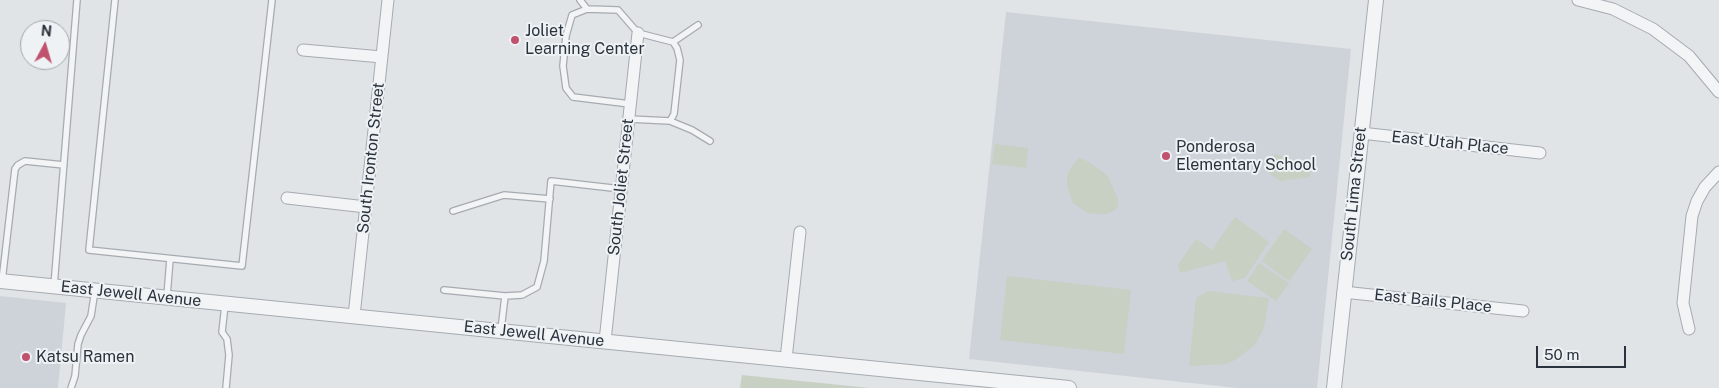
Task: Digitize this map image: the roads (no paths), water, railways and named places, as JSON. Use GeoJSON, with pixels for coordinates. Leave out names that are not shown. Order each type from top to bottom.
{"type":"FeatureCollection","features":[{"type":"Feature","properties":{"kind":"street","name":"South Ironton Street"},"geometry":{"type":"LineString","coordinates":[[354,316],[388,0]]}},
{"type":"Feature","properties":{"kind":"street","name":"South Lima Street"},"geometry":{"type":"LineString","coordinates":[[1334,388],[1376,0]]}},
{"type":"Feature","properties":{"kind":"street"},"geometry":{"type":"LineString","coordinates":[[1578,0],[1613,9],[1653,29],[1689,56],[1719,92]]}},
{"type":"Feature","properties":{"kind":"street","name":"South Joliet Street"},"geometry":{"type":"LineString","coordinates":[[605,341],[638,33]]}},
{"type":"Feature","properties":{"kind":"street"},"geometry":{"type":"LineString","coordinates":[[303,50],[382,57]]}},
{"type":"Feature","properties":{"kind":"street","name":"East Utah Place"},"geometry":{"type":"LineString","coordinates":[[1361,134],[1540,153]]}},
{"type":"Feature","properties":{"kind":"street"},"geometry":{"type":"LineString","coordinates":[[1689,329],[1683,303],[1692,216],[1697,201],[1705,187],[1719,172]]}},
{"type":"Feature","properties":{"kind":"street"},"geometry":{"type":"LineString","coordinates":[[287,198],[366,207]]}},
{"type":"Feature","properties":{"kind":"street"},"geometry":{"type":"LineString","coordinates":[[786,359],[800,232]]}},
{"type":"Feature","properties":{"kind":"street","name":"East Jewell Avenue"},"geometry":{"type":"LineString","coordinates":[[1,281],[501,330],[1060,388]]}},
{"type":"Feature","properties":{"kind":"street","name":"East Bails Place"},"geometry":{"type":"LineString","coordinates":[[1343,292],[1523,311]]}},
{"type":"Feature","properties":{"kind":"lane"},"geometry":{"type":"LineString","coordinates":[[54,286],[77,0]]}},
{"type":"Feature","properties":{"kind":"lane"},"geometry":{"type":"LineString","coordinates":[[115,0],[89,250],[242,266],[272,0]]}},
{"type":"Feature","properties":{"kind":"lane"},"geometry":{"type":"LineString","coordinates":[[580,0],[587,9]]}},
{"type":"Feature","properties":{"kind":"lane"},"geometry":{"type":"LineString","coordinates":[[630,104],[573,97],[566,88],[563,66],[566,36],[572,15],[587,9],[618,10],[638,33],[673,42],[677,48],[680,60],[674,114],[670,121]]}},
{"type":"Feature","properties":{"kind":"lane"},"geometry":{"type":"LineString","coordinates":[[673,42],[698,26]]}},
{"type":"Feature","properties":{"kind":"lane"},"geometry":{"type":"LineString","coordinates":[[629,119],[670,121],[692,130],[710,141]]}},
{"type":"Feature","properties":{"kind":"lane"},"geometry":{"type":"LineString","coordinates":[[1,281],[15,169],[25,161],[64,165]]}},
{"type":"Feature","properties":{"kind":"lane"},"geometry":{"type":"LineString","coordinates":[[444,290],[505,296],[522,295],[537,287],[544,261],[551,181],[621,189]]}},
{"type":"Feature","properties":{"kind":"lane"},"geometry":{"type":"LineString","coordinates":[[453,211],[504,195],[550,199]]}},
{"type":"Feature","properties":{"kind":"lane"},"geometry":{"type":"LineString","coordinates":[[167,297],[170,258]]}},
{"type":"Feature","properties":{"kind":"lane"},"geometry":{"type":"LineString","coordinates":[[71,388],[75,376],[78,344],[91,316],[95,290]]}},
{"type":"Feature","properties":{"kind":"lane"},"geometry":{"type":"LineString","coordinates":[[501,330],[505,296]]}},
{"type":"Feature","properties":{"kind":"lane"},"geometry":{"type":"LineString","coordinates":[[225,303],[222,332],[229,344],[226,388]]}},
{"type":"Feature","properties":{"kind":"place","name":"Joliet Learning Center"},"geometry":{"type":"Point","coordinates":[515,40]}},
{"type":"Feature","properties":{"kind":"place","name":"Ponderosa Elementary School"},"geometry":{"type":"Point","coordinates":[1166,156]}},
{"type":"Feature","properties":{"kind":"place","name":"Katsu Ramen"},"geometry":{"type":"Point","coordinates":[26,357]}}]}
